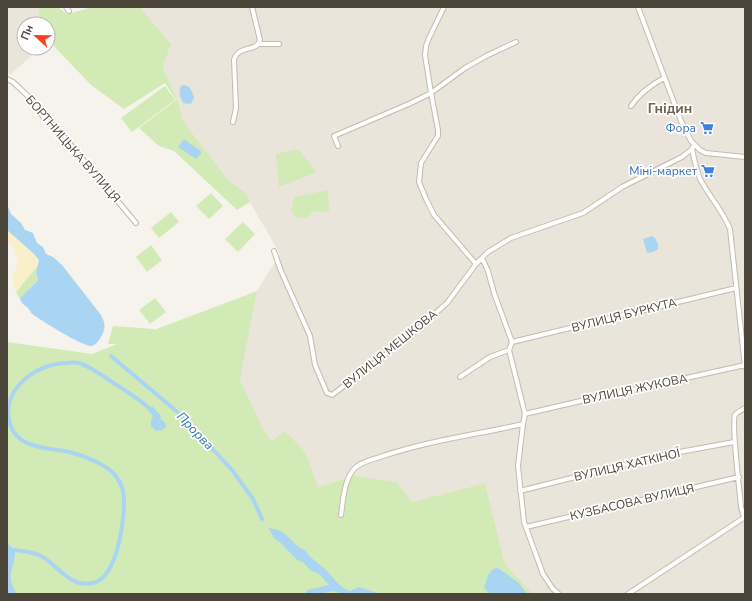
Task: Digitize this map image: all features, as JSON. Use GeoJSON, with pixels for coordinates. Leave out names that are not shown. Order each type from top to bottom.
{"type":"FeatureCollection","features":[{"type":"Feature","properties":{"kind":"street"},"geometry":{"type":"LineString","coordinates":[[252,7],[260,40],[259,44]]}},
{"type":"Feature","properties":{"kind":"street"},"geometry":{"type":"LineString","coordinates":[[444,7],[426,46],[426,65],[438,136],[421,163],[419,182],[434,214],[476,264]]}},
{"type":"Feature","properties":{"kind":"street"},"geometry":{"type":"LineString","coordinates":[[638,7],[664,78],[693,147],[695,163],[700,178],[726,220],[730,230],[745,366]]}},
{"type":"Feature","properties":{"kind":"street"},"geometry":{"type":"LineString","coordinates":[[338,146],[334,136],[431,93],[465,68],[516,42]]}},
{"type":"Feature","properties":{"kind":"street"},"geometry":{"type":"LineString","coordinates":[[233,122],[236,108],[235,56],[238,52],[259,44],[279,44]]}},
{"type":"Feature","properties":{"kind":"street"},"geometry":{"type":"LineString","coordinates":[[631,106],[647,89],[664,78]]}},
{"type":"Feature","properties":{"kind":"street","name":"БОРТНИЦЬКА ВУЛИЦЯ"},"geometry":{"type":"LineString","coordinates":[[7,79],[13,82],[30,98],[44,118],[60,132],[136,222]]}},
{"type":"Feature","properties":{"kind":"street"},"geometry":{"type":"LineString","coordinates":[[693,147],[706,153],[745,157]]}},
{"type":"Feature","properties":{"kind":"street","name":"ВУЛИЦЯ МЕШКОВА"},"geometry":{"type":"LineString","coordinates":[[274,251],[281,272],[310,336],[315,365],[327,393],[332,395],[410,336],[447,303],[476,264],[488,252],[511,238],[582,213],[622,187],[682,156],[693,147]]}},
{"type":"Feature","properties":{"kind":"street"},"geometry":{"type":"LineString","coordinates":[[482,258],[488,271],[494,293],[512,342],[509,350],[525,414],[522,424],[518,466],[524,522],[543,574],[553,589],[559,594]]}},
{"type":"Feature","properties":{"kind":"street","name":"ВУЛИЦЯ БУРКУТА"},"geometry":{"type":"LineString","coordinates":[[512,342],[736,288]]}},
{"type":"Feature","properties":{"kind":"street"},"geometry":{"type":"LineString","coordinates":[[460,377],[490,357],[509,350]]}},
{"type":"Feature","properties":{"kind":"street","name":"ВУЛИЦЯ ЖУКОВА"},"geometry":{"type":"LineString","coordinates":[[525,414],[745,366]]}},
{"type":"Feature","properties":{"kind":"street"},"geometry":{"type":"LineString","coordinates":[[628,594],[745,517],[741,507],[734,442],[735,416],[745,408]]}},
{"type":"Feature","properties":{"kind":"street"},"geometry":{"type":"LineString","coordinates":[[341,514],[347,483],[351,473],[360,464],[392,453],[436,442],[483,434],[522,424]]}},
{"type":"Feature","properties":{"kind":"street","name":"ВУЛИЦЯ ХАТКІНОЇ"},"geometry":{"type":"LineString","coordinates":[[520,491],[658,456],[734,442]]}},
{"type":"Feature","properties":{"kind":"street","name":"КУЗБАСОВА ВУЛИЦЯ"},"geometry":{"type":"LineString","coordinates":[[526,527],[739,478]]}},
{"type":"Feature","properties":{"kind":"shaded area"},"geometry":{"type":"Polygon","coordinates":[[[7,7],[38,7],[40,16],[16,16],[16,56],[31,56],[10,75],[7,70],[7,7]]]}},
{"type":"Feature","properties":{"kind":"shaded area"},"geometry":{"type":"Polygon","coordinates":[[[140,7],[745,7],[745,594],[533,594],[505,564],[485,483],[412,502],[354,476],[318,487],[306,453],[272,441],[264,430],[240,380],[257,291],[280,254],[246,193],[228,180],[183,121],[179,104],[163,67],[171,44],[140,7]]]}},
{"type":"Feature","properties":{"kind":"green space"},"geometry":{"type":"Polygon","coordinates":[[[38,7],[58,7],[67,14],[86,9],[88,7],[140,7],[171,44],[163,67],[179,104],[183,121],[228,180],[246,193],[250,202],[237,210],[174,151],[159,146],[139,128],[176,100],[165,83],[124,109],[91,85],[56,48],[56,16],[40,16],[38,7]]]}},
{"type":"Feature","properties":{"kind":"green space"},"geometry":{"type":"Polygon","coordinates":[[[165,86],[175,100],[132,132],[121,118],[165,86]]]}},
{"type":"Feature","properties":{"kind":"green space"},"geometry":{"type":"Polygon","coordinates":[[[298,149],[317,172],[279,187],[276,154],[298,149]]]}},
{"type":"Feature","properties":{"kind":"green space"},"geometry":{"type":"Polygon","coordinates":[[[328,190],[329,212],[314,211],[307,218],[295,217],[291,211],[294,197],[328,190]]]}},
{"type":"Feature","properties":{"kind":"green space"},"geometry":{"type":"Polygon","coordinates":[[[211,193],[223,206],[209,219],[196,206],[211,193]]]}},
{"type":"Feature","properties":{"kind":"green space"},"geometry":{"type":"Polygon","coordinates":[[[171,212],[179,222],[159,238],[151,228],[171,212]]]}},
{"type":"Feature","properties":{"kind":"green space"},"geometry":{"type":"Polygon","coordinates":[[[243,222],[255,234],[238,252],[225,239],[243,222]]]}},
{"type":"Feature","properties":{"kind":"green space"},"geometry":{"type":"Polygon","coordinates":[[[151,245],[162,260],[147,272],[136,257],[151,245]]]}},
{"type":"Feature","properties":{"kind":"green space"},"geometry":{"type":"Polygon","coordinates":[[[39,264],[36,276],[38,280],[20,299],[16,292],[39,264]]]}},
{"type":"Feature","properties":{"kind":"green space"},"geometry":{"type":"Polygon","coordinates":[[[257,291],[240,380],[264,430],[272,441],[285,431],[306,453],[318,487],[354,476],[397,482],[412,502],[485,483],[505,564],[533,594],[7,594],[7,342],[92,354],[117,344],[108,344],[113,326],[154,330],[257,291]]]}},
{"type":"Feature","properties":{"kind":"green space"},"geometry":{"type":"Polygon","coordinates":[[[155,298],[166,312],[150,324],[139,310],[155,298]]]}},
{"type":"Feature","properties":{"kind":"sand"},"geometry":{"type":"Polygon","coordinates":[[[7,230],[39,260],[39,264],[16,292],[12,279],[18,262],[13,246],[7,240],[7,230]]]}},
{"type":"Feature","properties":{"kind":"water"},"geometry":{"type":"Polygon","coordinates":[[[181,86],[188,86],[192,91],[194,98],[191,104],[183,103],[181,99],[180,91],[181,86]]]}},
{"type":"Feature","properties":{"kind":"water"},"geometry":{"type":"Polygon","coordinates":[[[184,139],[202,152],[196,159],[178,147],[184,139]]]}},
{"type":"Feature","properties":{"kind":"water"},"geometry":{"type":"Polygon","coordinates":[[[7,204],[11,214],[21,223],[25,230],[33,233],[37,243],[43,247],[46,254],[53,257],[62,265],[101,315],[104,323],[104,330],[95,345],[86,345],[61,332],[31,313],[22,303],[20,299],[22,296],[38,280],[36,274],[39,260],[7,230],[7,204]]]}},
{"type":"Feature","properties":{"kind":"water"},"geometry":{"type":"Polygon","coordinates":[[[652,236],[658,244],[658,249],[647,253],[643,239],[652,236]]]}},
{"type":"Feature","properties":{"kind":"water"},"geometry":{"type":"Polygon","coordinates":[[[152,406],[166,424],[166,427],[162,430],[156,431],[151,426],[153,416],[150,412],[152,406]]]}},
{"type":"Feature","properties":{"kind":"water"},"geometry":{"type":"Polygon","coordinates":[[[268,527],[283,533],[305,550],[340,585],[346,589],[350,591],[359,587],[381,594],[343,594],[333,591],[320,594],[304,594],[309,589],[329,585],[319,574],[310,570],[304,563],[296,559],[281,543],[274,538],[268,527]]]}},
{"type":"Feature","properties":{"kind":"water"},"geometry":{"type":"Polygon","coordinates":[[[7,543],[15,550],[11,581],[17,594],[7,594],[7,543]]]}},
{"type":"Feature","properties":{"kind":"water"},"geometry":{"type":"Polygon","coordinates":[[[498,568],[519,583],[527,594],[490,594],[484,588],[488,575],[493,569],[498,568]]]}},
{"type":"Feature","properties":{"kind":"waterway","name":"Прорва"},"geometry":{"type":"LineString","coordinates":[[111,356],[181,415],[232,470],[253,499],[262,519]]}},
{"type":"Feature","properties":{"kind":"waterway"},"geometry":{"type":"LineString","coordinates":[[15,550],[41,556],[65,575],[77,582],[85,584],[93,583],[102,578],[109,569],[115,557],[124,514],[124,501],[121,484],[115,475],[106,467],[94,460],[80,455],[26,443],[14,432],[10,424],[8,411],[10,400],[16,389],[24,380],[33,373],[56,364],[79,363],[131,394],[154,413]]}},
{"type":"Feature","properties":{"kind":"place","name":"Фора"},"geometry":{"type":"Point","coordinates":[707,128]}},
{"type":"Feature","properties":{"kind":"place","name":"Міні-маркет"},"geometry":{"type":"Point","coordinates":[708,171]}},
{"type":"Feature","properties":{"kind":"district","name":"Гнідин"},"geometry":{"type":"Point","coordinates":[670,108]}}]}
